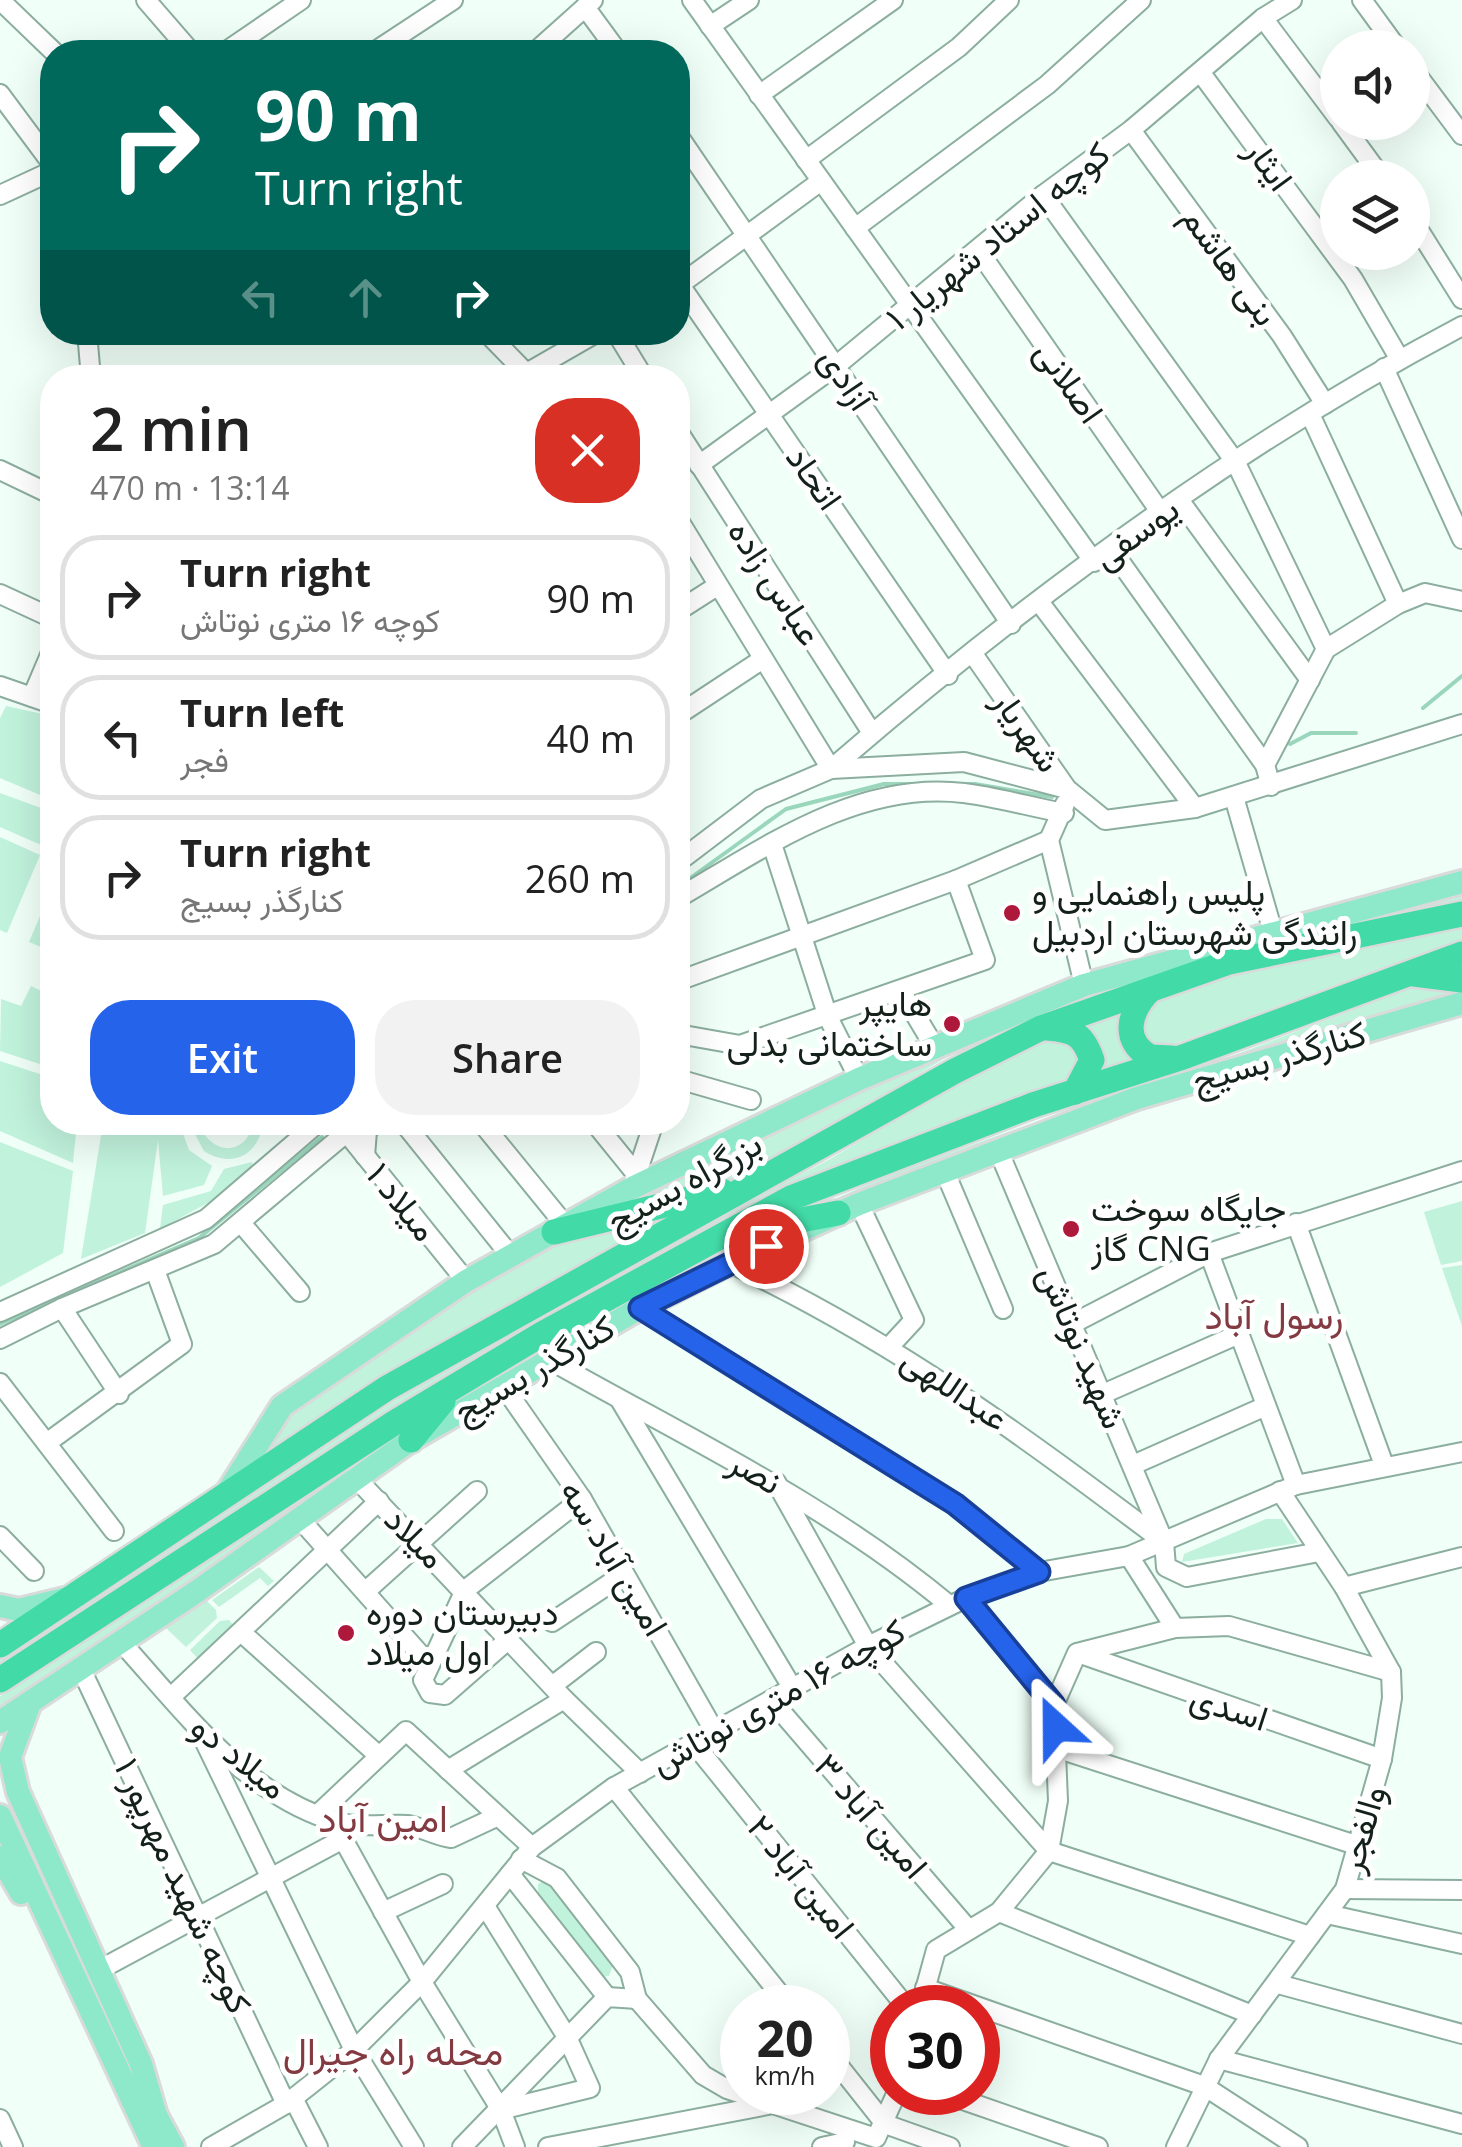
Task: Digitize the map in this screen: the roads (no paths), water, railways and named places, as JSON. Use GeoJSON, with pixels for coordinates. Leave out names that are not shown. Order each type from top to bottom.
{"type":"FeatureCollection","features":[{"type":"Feature","properties":{"kind":"highway","name":"بزرگراه بسیج"},"geometry":{"type":"LineString","coordinates":[[0,1645],[387,1388],[1041,1028],[1229,962],[1462,914]]}},
{"type":"Feature","properties":{"kind":"highway","name":"بزرگراه بسیج"},"geometry":{"type":"LineString","coordinates":[[0,1680],[542,1334],[791,1198],[1462,954]]}},
{"type":"Feature","properties":{"kind":"highway"},"geometry":{"type":"LineString","coordinates":[[1409,974],[1462,980]]}},
{"type":"Feature","properties":{"kind":"highway"},"geometry":{"type":"LineString","coordinates":[[1150,990],[1136,1003],[1130,1020],[1134,1041],[1150,1057],[1183,1057]]}},
{"type":"Feature","properties":{"kind":"highway"},"geometry":{"type":"LineString","coordinates":[[1041,1028],[1070,1029],[1085,1039],[1092,1060],[1075,1092]]}},
{"type":"Feature","properties":{"kind":"highway"},"geometry":{"type":"LineString","coordinates":[[559,1229],[756,1182]]}},
{"type":"Feature","properties":{"kind":"highway"},"geometry":{"type":"LineString","coordinates":[[728,1233],[848,1209]]}},
{"type":"Feature","properties":{"kind":"highway"},"geometry":{"type":"LineString","coordinates":[[412,1440],[451,1390]]}},
{"type":"Feature","properties":{"kind":"main road"},"geometry":{"type":"LineString","coordinates":[[224,1497],[282,1406],[466,1281],[635,1182],[934,1046],[1084,986],[1462,882]]}},
{"type":"Feature","properties":{"kind":"main road","name":"کنارگذر بسیج"},"geometry":{"type":"LineString","coordinates":[[0,1722],[412,1440],[548,1359],[730,1263],[848,1209],[1137,1098],[1462,1003]]}},
{"type":"Feature","properties":{"kind":"main road"},"geometry":{"type":"LineString","coordinates":[[0,1606],[19,1610],[72,1596]]}},
{"type":"Feature","properties":{"kind":"main road"},"geometry":{"type":"LineString","coordinates":[[30,1703],[10,1757],[6,1788],[8,1823],[152,2131]]}},
{"type":"Feature","properties":{"kind":"main road"},"geometry":{"type":"LineString","coordinates":[[6,1788],[99,1970],[141,2064],[152,2131]]}},
{"type":"Feature","properties":{"kind":"main road"},"geometry":{"type":"LineString","coordinates":[[0,1857],[107,2076],[152,2131],[174,2147]]}},
{"type":"Feature","properties":{"kind":"street"},"geometry":{"type":"LineString","coordinates":[[0,0],[42,40]]}},
{"type":"Feature","properties":{"kind":"street"},"geometry":{"type":"LineString","coordinates":[[146,0],[181,40]]}},
{"type":"Feature","properties":{"kind":"street"},"geometry":{"type":"LineString","coordinates":[[239,40],[281,5],[300,0]]}},
{"type":"Feature","properties":{"kind":"street"},"geometry":{"type":"LineString","coordinates":[[392,40],[453,0]]}},
{"type":"Feature","properties":{"kind":"street"},"geometry":{"type":"LineString","coordinates":[[692,0],[1094,562]]}},
{"type":"Feature","properties":{"kind":"street"},"geometry":{"type":"LineString","coordinates":[[710,26],[749,0]]}},
{"type":"Feature","properties":{"kind":"street"},"geometry":{"type":"LineString","coordinates":[[760,94],[893,0]]}},
{"type":"Feature","properties":{"kind":"street"},"geometry":{"type":"LineString","coordinates":[[806,160],[960,48],[1009,0]]}},
{"type":"Feature","properties":{"kind":"street"},"geometry":{"type":"LineString","coordinates":[[855,228],[1047,85],[1141,0]]}},
{"type":"Feature","properties":{"kind":"street","name":"کوچه استاد شهریار ۱"},"geometry":{"type":"LineString","coordinates":[[698,465],[836,366],[1201,73],[1263,18],[1292,0]]}},
{"type":"Feature","properties":{"kind":"street"},"geometry":{"type":"LineString","coordinates":[[1362,0],[1384,30]]}},
{"type":"Feature","properties":{"kind":"street"},"geometry":{"type":"LineString","coordinates":[[548,40],[589,4],[611,40]]}},
{"type":"Feature","properties":{"kind":"street"},"geometry":{"type":"LineString","coordinates":[[1263,18],[1320,94]]}},
{"type":"Feature","properties":{"kind":"street","name":"ایثار"},"geometry":{"type":"LineString","coordinates":[[1201,73],[1353,279],[1392,363],[1462,539]]}},
{"type":"Feature","properties":{"kind":"street"},"geometry":{"type":"LineString","coordinates":[[1430,92],[1462,134]]}},
{"type":"Feature","properties":{"kind":"street"},"geometry":{"type":"LineString","coordinates":[[0,94],[40,151]]}},
{"type":"Feature","properties":{"kind":"street","name":"بنی هاشم"},"geometry":{"type":"LineString","coordinates":[[1131,130],[1282,336],[1318,409],[1398,604]]}},
{"type":"Feature","properties":{"kind":"street","name":"آزادی"},"geometry":{"type":"LineString","coordinates":[[690,152],[1011,624]]}},
{"type":"Feature","properties":{"kind":"street"},"geometry":{"type":"LineString","coordinates":[[0,195],[40,174]]}},
{"type":"Feature","properties":{"kind":"street"},"geometry":{"type":"LineString","coordinates":[[690,276],[821,181]]}},
{"type":"Feature","properties":{"kind":"street"},"geometry":{"type":"LineString","coordinates":[[1043,196],[1236,462],[1326,649]]}},
{"type":"Feature","properties":{"kind":"street"},"geometry":{"type":"LineString","coordinates":[[1430,247],[1462,299]]}},
{"type":"Feature","properties":{"kind":"street","name":"اصلانی"},"geometry":{"type":"LineString","coordinates":[[978,250],[1162,513]]}},
{"type":"Feature","properties":{"kind":"street","name":"اتحاد"},"geometry":{"type":"LineString","coordinates":[[690,301],[948,676]]}},
{"type":"Feature","properties":{"kind":"street","name":"یوسفی"},"geometry":{"type":"LineString","coordinates":[[831,769],[1011,624],[1162,513],[1392,363],[1460,331]]}},
{"type":"Feature","properties":{"kind":"street"},"geometry":{"type":"LineString","coordinates":[[498,345],[515,365]]}},
{"type":"Feature","properties":{"kind":"street"},"geometry":{"type":"LineString","coordinates":[[543,365],[576,345]]}},
{"type":"Feature","properties":{"kind":"street","name":"عباس زاده"},"geometry":{"type":"LineString","coordinates":[[690,451],[872,733]]}},
{"type":"Feature","properties":{"kind":"street"},"geometry":{"type":"LineString","coordinates":[[0,470],[40,489]]}},
{"type":"Feature","properties":{"kind":"street"},"geometry":{"type":"LineString","coordinates":[[1180,501],[1310,680]]}},
{"type":"Feature","properties":{"kind":"street"},"geometry":{"type":"LineString","coordinates":[[690,540],[831,769]]}},
{"type":"Feature","properties":{"kind":"street"},"geometry":{"type":"LineString","coordinates":[[1111,549],[1265,765],[1271,786]]}},
{"type":"Feature","properties":{"kind":"street"},"geometry":{"type":"LineString","coordinates":[[690,604],[717,586]]}},
{"type":"Feature","properties":{"kind":"street"},"geometry":{"type":"LineString","coordinates":[[0,594],[40,612]]}},
{"type":"Feature","properties":{"kind":"street"},"geometry":{"type":"LineString","coordinates":[[1265,765],[1326,649],[1398,604],[1425,594],[1462,602]]}},
{"type":"Feature","properties":{"kind":"street"},"geometry":{"type":"LineString","coordinates":[[1040,603],[1195,808]]}},
{"type":"Feature","properties":{"kind":"street","name":"شهریار"},"geometry":{"type":"LineString","coordinates":[[973,654],[1067,789],[1064,814],[1049,840]]}},
{"type":"Feature","properties":{"kind":"street"},"geometry":{"type":"LineString","coordinates":[[690,707],[763,659]]}},
{"type":"Feature","properties":{"kind":"street"},"geometry":{"type":"LineString","coordinates":[[32,697],[40,678]]}},
{"type":"Feature","properties":{"kind":"street"},"geometry":{"type":"LineString","coordinates":[[0,686],[40,700]]}},
{"type":"Feature","properties":{"kind":"street"},"geometry":{"type":"LineString","coordinates":[[690,853],[762,799],[831,769],[964,762],[1067,789],[1105,820],[1195,808],[1462,724]]}},
{"type":"Feature","properties":{"kind":"street"},"geometry":{"type":"LineString","coordinates":[[690,891],[824,816],[921,794],[962,793],[1064,814]]}},
{"type":"Feature","properties":{"kind":"street"},"geometry":{"type":"LineString","coordinates":[[1234,796],[1273,932]]}},
{"type":"Feature","properties":{"kind":"street"},"geometry":{"type":"LineString","coordinates":[[690,977],[956,880],[1049,840],[1084,986]]}},
{"type":"Feature","properties":{"kind":"street"},"geometry":{"type":"LineString","coordinates":[[772,844],[828,1018],[859,1079]]}},
{"type":"Feature","properties":{"kind":"street"},"geometry":{"type":"LineString","coordinates":[[690,1036],[740,1045],[828,1018],[985,960],[956,880]]}},
{"type":"Feature","properties":{"kind":"street"},"geometry":{"type":"LineString","coordinates":[[900,991],[934,1046]]}},
{"type":"Feature","properties":{"kind":"street"},"geometry":{"type":"LineString","coordinates":[[690,1082],[752,1100]]}},
{"type":"Feature","properties":{"kind":"street"},"geometry":{"type":"LineString","coordinates":[[0,1312],[206,1219],[304,1135]]}},
{"type":"Feature","properties":{"kind":"street"},"geometry":{"type":"LineString","coordinates":[[0,1340],[62,1308],[214,1244],[338,1135]]}},
{"type":"Feature","properties":{"kind":"street","name":"میلاد ۱"},"geometry":{"type":"LineString","coordinates":[[353,1135],[364,1156],[466,1281]]}},
{"type":"Feature","properties":{"kind":"street"},"geometry":{"type":"LineString","coordinates":[[364,1156],[367,1135]]}},
{"type":"Feature","properties":{"kind":"street","name":"میلاد ۱"},"geometry":{"type":"LineString","coordinates":[[414,1135],[510,1254]]}},
{"type":"Feature","properties":{"kind":"street"},"geometry":{"type":"LineString","coordinates":[[491,1135],[559,1229]]}},
{"type":"Feature","properties":{"kind":"street"},"geometry":{"type":"LineString","coordinates":[[603,1135],[635,1182]]}},
{"type":"Feature","properties":{"kind":"street"},"geometry":{"type":"LineString","coordinates":[[635,1182],[650,1135]]}},
{"type":"Feature","properties":{"kind":"street","name":"شهید نوتاش"},"geometry":{"type":"LineString","coordinates":[[998,1152],[1164,1542]]}},
{"type":"Feature","properties":{"kind":"street"},"geometry":{"type":"LineString","coordinates":[[944,1172],[1004,1308]]}},
{"type":"Feature","properties":{"kind":"street"},"geometry":{"type":"LineString","coordinates":[[1072,1324],[1208,1253],[1462,1172]]}},
{"type":"Feature","properties":{"kind":"street"},"geometry":{"type":"LineString","coordinates":[[848,1209],[914,1320],[890,1346]]}},
{"type":"Feature","properties":{"kind":"street"},"geometry":{"type":"LineString","coordinates":[[241,1222],[300,1292]]}},
{"type":"Feature","properties":{"kind":"street"},"geometry":{"type":"LineString","coordinates":[[1296,1223],[1384,1465]]}},
{"type":"Feature","properties":{"kind":"street"},"geometry":{"type":"LineString","coordinates":[[1208,1253],[1266,1406],[1288,1488],[1319,1552],[1344,1587],[1391,1672]]}},
{"type":"Feature","properties":{"kind":"street","name":"عبداللهی"},"geometry":{"type":"LineString","coordinates":[[730,1263],[890,1346],[1006,1422],[1164,1542]]}},
{"type":"Feature","properties":{"kind":"street"},"geometry":{"type":"LineString","coordinates":[[48,1442],[119,1394],[182,1344],[155,1270]]}},
{"type":"Feature","properties":{"kind":"street"},"geometry":{"type":"LineString","coordinates":[[62,1308],[119,1394]]}},
{"type":"Feature","properties":{"kind":"street"},"geometry":{"type":"LineString","coordinates":[[640,1308],[955,1504],[1039,1572]]}},
{"type":"Feature","properties":{"kind":"street"},"geometry":{"type":"LineString","coordinates":[[1103,1394],[1240,1334]]}},
{"type":"Feature","properties":{"kind":"street","name":"نصر"},"geometry":{"type":"LineString","coordinates":[[548,1359],[776,1482],[957,1601],[1054,1705]]}},
{"type":"Feature","properties":{"kind":"street"},"geometry":{"type":"LineString","coordinates":[[0,1383],[114,1531]]}},
{"type":"Feature","properties":{"kind":"street","name":"امین آباد سه"},"geometry":{"type":"LineString","coordinates":[[504,1387],[582,1499],[716,1734]]}},
{"type":"Feature","properties":{"kind":"street"},"geometry":{"type":"LineString","coordinates":[[620,1400],[793,1689]]}},
{"type":"Feature","properties":{"kind":"street"},"geometry":{"type":"LineString","coordinates":[[1132,1465],[1266,1406]]}},
{"type":"Feature","properties":{"kind":"street","name":"کوچه ۱۶ متری نوتاش"},"geometry":{"type":"LineString","coordinates":[[211,2147],[289,2101],[354,2050],[422,1982],[521,1860],[614,1787],[696,1746],[868,1646],[957,1601],[1039,1572],[1129,1556],[1288,1488],[1384,1465],[1462,1452]]}},
{"type":"Feature","properties":{"kind":"street","name":"میلاد"},"geometry":{"type":"LineString","coordinates":[[355,1477],[466,1590],[558,1693],[640,1773]]}},
{"type":"Feature","properties":{"kind":"street"},"geometry":{"type":"LineString","coordinates":[[776,1482],[868,1646],[1050,1850],[1310,1936]]}},
{"type":"Feature","properties":{"kind":"street"},"geometry":{"type":"LineString","coordinates":[[366,1591],[477,1491]]}},
{"type":"Feature","properties":{"kind":"street"},"geometry":{"type":"LineString","coordinates":[[509,1639],[446,1696],[430,1692],[424,1680],[428,1663],[466,1590],[582,1499]]}},
{"type":"Feature","properties":{"kind":"street"},"geometry":{"type":"LineString","coordinates":[[172,1697],[379,1501]]}},
{"type":"Feature","properties":{"kind":"street"},"geometry":{"type":"LineString","coordinates":[[298,1518],[428,1663]]}},
{"type":"Feature","properties":{"kind":"street"},"geometry":{"type":"LineString","coordinates":[[0,1536],[34,1571]]}},
{"type":"Feature","properties":{"kind":"street"},"geometry":{"type":"LineString","coordinates":[[1164,1542],[1166,1567],[1187,1576],[1319,1552]]}},
{"type":"Feature","properties":{"kind":"street"},"geometry":{"type":"LineString","coordinates":[[1129,1556],[1175,1628]]}},
{"type":"Feature","properties":{"kind":"street"},"geometry":{"type":"LineString","coordinates":[[1344,1587],[1462,1557]]}},
{"type":"Feature","properties":{"kind":"street"},"geometry":{"type":"LineString","coordinates":[[552,1622],[624,1574]]}},
{"type":"Feature","properties":{"kind":"street"},"geometry":{"type":"LineString","coordinates":[[927,1985],[936,1950],[999,1912],[1050,1850],[1058,1801],[1059,1748],[1054,1705],[1077,1653],[1175,1628],[1229,1626],[1391,1672]]}},
{"type":"Feature","properties":{"kind":"street"},"geometry":{"type":"LineString","coordinates":[[240,1632],[379,1756]]}},
{"type":"Feature","properties":{"kind":"street","name":"میلاد دو"},"geometry":{"type":"LineString","coordinates":[[122,1642],[200,1734],[248,1774],[318,1815],[351,1825],[409,1826],[451,1838],[496,1817]]}},
{"type":"Feature","properties":{"kind":"street"},"geometry":{"type":"LineString","coordinates":[[448,1770],[558,1693],[596,1652]]}},
{"type":"Feature","properties":{"kind":"street","name":"اسدی"},"geometry":{"type":"LineString","coordinates":[[1077,1653],[1382,1759]]}},
{"type":"Feature","properties":{"kind":"street","name":"کوچه شهید مهرپور ۱"},"geometry":{"type":"LineString","coordinates":[[81,1669],[196,1916],[289,2101],[318,2147]]}},
{"type":"Feature","properties":{"kind":"street","name":"والفجر"},"geometry":{"type":"LineString","coordinates":[[1176,2147],[1219,2059],[1345,1889],[1382,1759],[1392,1698],[1391,1672]]}},
{"type":"Feature","properties":{"kind":"street","name":"۳ امین آباد"},"geometry":{"type":"LineString","coordinates":[[773,1702],[969,1930]]}},
{"type":"Feature","properties":{"kind":"street"},"geometry":{"type":"LineString","coordinates":[[318,1815],[406,1731],[496,1817],[607,1996]]}},
{"type":"Feature","properties":{"kind":"street"},"geometry":{"type":"LineString","coordinates":[[200,1734],[274,1876],[354,2050],[414,2147]]}},
{"type":"Feature","properties":{"kind":"street","name":"۲ امین آباد"},"geometry":{"type":"LineString","coordinates":[[696,1746],[888,1985]]}},
{"type":"Feature","properties":{"kind":"street"},"geometry":{"type":"LineString","coordinates":[[1059,1748],[1359,1846]]}},
{"type":"Feature","properties":{"kind":"street"},"geometry":{"type":"LineString","coordinates":[[614,1787],[773,1985]]}},
{"type":"Feature","properties":{"kind":"street"},"geometry":{"type":"LineString","coordinates":[[99,1970],[342,1839],[422,1982],[501,2110],[515,2147]]}},
{"type":"Feature","properties":{"kind":"street"},"geometry":{"type":"LineString","coordinates":[[521,1860],[557,1878],[630,1972],[637,2000],[703,2075],[720,2085]]}},
{"type":"Feature","properties":{"kind":"street"},"geometry":{"type":"LineString","coordinates":[[383,1912],[443,1884]]}},
{"type":"Feature","properties":{"kind":"street"},"geometry":{"type":"LineString","coordinates":[[1345,1889],[1462,1890]]}},
{"type":"Feature","properties":{"kind":"street"},"geometry":{"type":"LineString","coordinates":[[485,1906],[568,2037],[590,2088],[501,2110]]}},
{"type":"Feature","properties":{"kind":"street"},"geometry":{"type":"LineString","coordinates":[[999,1912],[1252,2015]]}},
{"type":"Feature","properties":{"kind":"street"},"geometry":{"type":"LineString","coordinates":[[1327,1914],[1462,1944]]}},
{"type":"Feature","properties":{"kind":"street"},"geometry":{"type":"LineString","coordinates":[[1278,1984],[1462,2034]]}},
{"type":"Feature","properties":{"kind":"street"},"geometry":{"type":"LineString","coordinates":[[607,1996],[637,2000]]}},
{"type":"Feature","properties":{"kind":"street"},"geometry":{"type":"LineString","coordinates":[[462,2147],[607,1996]]}},
{"type":"Feature","properties":{"kind":"street"},"geometry":{"type":"LineString","coordinates":[[1000,2014],[1204,2086],[1298,2147]]}},
{"type":"Feature","properties":{"kind":"street"},"geometry":{"type":"LineString","coordinates":[[1219,2059],[1462,2124]]}},
{"type":"Feature","properties":{"kind":"street"},"geometry":{"type":"LineString","coordinates":[[850,2080],[885,2124],[950,2147]]}},
{"type":"Feature","properties":{"kind":"street"},"geometry":{"type":"LineString","coordinates":[[1000,2113],[1098,2147]]}},
{"type":"Feature","properties":{"kind":"street"},"geometry":{"type":"LineString","coordinates":[[548,2147],[720,2114]]}},
{"type":"Feature","properties":{"kind":"street"},"geometry":{"type":"LineString","coordinates":[[796,2115],[845,2139]]}},
{"type":"Feature","properties":{"kind":"street"},"geometry":{"type":"LineString","coordinates":[[822,2147],[845,2139],[876,2138],[888,2115]]}},
{"type":"Feature","properties":{"kind":"street"},"geometry":{"type":"LineString","coordinates":[[0,2119],[12,2147]]}},
{"type":"Feature","properties":{"kind":"waterway"},"geometry":{"type":"LineString","coordinates":[[1423,708],[1462,676]]}},
{"type":"Feature","properties":{"kind":"waterway"},"geometry":{"type":"LineString","coordinates":[[1290,744],[1311,733],[1356,733]]}},
{"type":"Feature","properties":{"kind":"waterway"},"geometry":{"type":"LineString","coordinates":[[690,878],[786,809],[884,784],[919,784]]}},
{"type":"Feature","properties":{"kind":"waterway"},"geometry":{"type":"LineString","coordinates":[[948,784],[975,784],[1052,797]]}},
{"type":"Feature","properties":{"kind":"waterway"},"geometry":{"type":"LineString","coordinates":[[0,1324],[199,1238],[322,1137]]}},
{"type":"Feature","properties":{"kind":"place","name":"پلیس راهنمایی و رانندگی شهرستان اردبیل"},"geometry":{"type":"Point","coordinates":[1012,913]}},
{"type":"Feature","properties":{"kind":"place","name":"هایپر ساختمانی بدلی"},"geometry":{"type":"Point","coordinates":[952,1024]}},
{"type":"Feature","properties":{"kind":"place","name":"جایگاه سوخت گاز CNG"},"geometry":{"type":"Point","coordinates":[1071,1229]}},
{"type":"Feature","properties":{"kind":"place","name":"دبیرستان دوره اول میلاد"},"geometry":{"type":"Point","coordinates":[346,1633]}},
{"type":"Feature","properties":{"kind":"district","name":"رسول آباد"},"geometry":{"type":"Point","coordinates":[1274,1316]}},
{"type":"Feature","properties":{"kind":"district","name":"امین آباد"},"geometry":{"type":"Point","coordinates":[383,1819]}},
{"type":"Feature","properties":{"kind":"district","name":"محله راه جیرال"},"geometry":{"type":"Point","coordinates":[393,2052]}}]}
